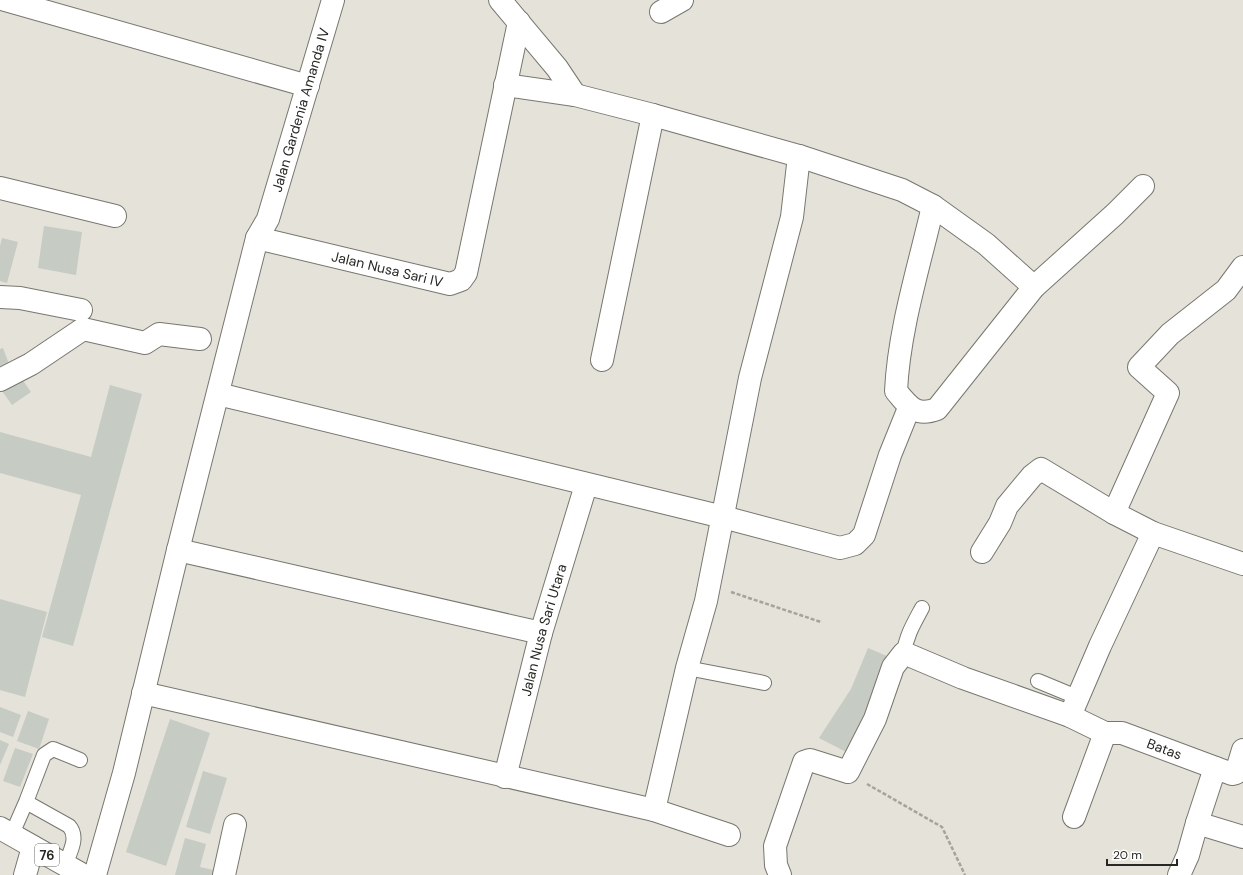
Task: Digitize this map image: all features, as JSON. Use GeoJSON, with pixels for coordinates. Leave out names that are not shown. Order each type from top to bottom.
{"type":"FeatureCollection","features":[{"type":"Feature","properties":{"kind":"street"},"geometry":{"type":"LineString","coordinates":[[5,0],[308,86]]}},
{"type":"Feature","properties":{"kind":"street","name":"Jalan Gardenia Amanda IV"},"geometry":{"type":"LineString","coordinates":[[95,875],[124,774],[178,550],[257,238],[268,219],[332,0]]}},
{"type":"Feature","properties":{"kind":"street"},"geometry":{"type":"LineString","coordinates":[[500,0],[557,68],[575,95]]}},
{"type":"Feature","properties":{"kind":"street"},"geometry":{"type":"LineString","coordinates":[[661,12],[682,0]]}},
{"type":"Feature","properties":{"kind":"street","name":"Jalan Nusa Sari IV"},"geometry":{"type":"LineString","coordinates":[[257,238],[450,284],[461,280],[466,273],[519,22]]}},
{"type":"Feature","properties":{"kind":"street"},"geometry":{"type":"LineString","coordinates":[[505,85],[575,95],[653,115],[800,156],[902,190],[933,206],[986,244],[1034,287]]}},
{"type":"Feature","properties":{"kind":"street"},"geometry":{"type":"LineString","coordinates":[[602,360],[653,115]]}},
{"type":"Feature","properties":{"kind":"street"},"geometry":{"type":"LineString","coordinates":[[654,810],[687,668],[710,584],[750,378],[792,217],[800,156]]}},
{"type":"Feature","properties":{"kind":"street"},"geometry":{"type":"LineString","coordinates":[[933,206],[897,370],[896,391],[909,408],[926,413],[937,409],[1034,287],[1115,214],[1143,186]]}},
{"type":"Feature","properties":{"kind":"street"},"geometry":{"type":"LineString","coordinates":[[0,188],[115,216]]}},
{"type":"Feature","properties":{"kind":"street"},"geometry":{"type":"LineString","coordinates":[[1114,513],[1168,393],[1139,367],[1170,334],[1226,290],[1243,267]]}},
{"type":"Feature","properties":{"kind":"street"},"geometry":{"type":"LineString","coordinates":[[0,297],[20,298],[81,310]]}},
{"type":"Feature","properties":{"kind":"street"},"geometry":{"type":"LineString","coordinates":[[0,380],[31,364],[83,329],[145,343],[158,334],[200,339]]}},
{"type":"Feature","properties":{"kind":"street"},"geometry":{"type":"LineString","coordinates":[[218,394],[586,485],[723,517],[840,548],[855,544],[864,535],[890,455],[909,408]]}},
{"type":"Feature","properties":{"kind":"street"},"geometry":{"type":"LineString","coordinates":[[982,552],[1000,523],[1007,506],[1032,476],[1041,469],[1114,513],[1153,533],[1243,564]]}},
{"type":"Feature","properties":{"kind":"street","name":"Jalan Nusa Sari Utara"},"geometry":{"type":"LineString","coordinates":[[505,777],[541,633],[586,485]]}},
{"type":"Feature","properties":{"kind":"street"},"geometry":{"type":"LineString","coordinates":[[1075,707],[1100,646],[1153,533]]}},
{"type":"Feature","properties":{"kind":"street"},"geometry":{"type":"LineString","coordinates":[[178,550],[541,633]]}},
{"type":"Feature","properties":{"kind":"street"},"geometry":{"type":"LineString","coordinates":[[780,875],[776,865],[775,846],[804,762],[810,760],[848,772],[875,719],[893,667],[904,653]]}},
{"type":"Feature","properties":{"kind":"street","name":"Batas"},"geometry":{"type":"LineString","coordinates":[[904,653],[963,678],[1075,707],[1105,733],[1122,733],[1232,774],[1236,773],[1243,750]]}},
{"type":"Feature","properties":{"kind":"street"},"geometry":{"type":"LineString","coordinates":[[143,693],[654,810],[728,835]]}},
{"type":"Feature","properties":{"kind":"street"},"geometry":{"type":"LineString","coordinates":[[1074,817],[1105,733]]}},
{"type":"Feature","properties":{"kind":"street"},"geometry":{"type":"LineString","coordinates":[[1179,875],[1188,855],[1215,768]]}},
{"type":"Feature","properties":{"kind":"street"},"geometry":{"type":"LineString","coordinates":[[1197,822],[1243,837]]}},
{"type":"Feature","properties":{"kind":"street"},"geometry":{"type":"LineString","coordinates":[[224,875],[235,825]]}},
{"type":"Feature","properties":{"kind":"street","name":"76"},"geometry":{"type":"LineString","coordinates":[[6,831],[74,870]]}},
{"type":"Feature","properties":{"kind":"street"},"geometry":{"type":"LineString","coordinates":[[25,875],[33,847]]}},
{"type":"Feature","properties":{"kind":"lane"},"geometry":{"type":"LineString","coordinates":[[904,653],[907,637],[922,608]]}},
{"type":"Feature","properties":{"kind":"lane"},"geometry":{"type":"LineString","coordinates":[[687,668],[764,683]]}},
{"type":"Feature","properties":{"kind":"lane"},"geometry":{"type":"LineString","coordinates":[[1038,681],[1075,707]]}},
{"type":"Feature","properties":{"kind":"lane"},"geometry":{"type":"LineString","coordinates":[[6,831],[26,802],[44,755],[48,750],[53,749],[80,760]]}},
{"type":"Feature","properties":{"kind":"lane"},"geometry":{"type":"LineString","coordinates":[[26,802],[69,826],[74,831],[74,870]]}},
{"type":"Feature","properties":{"kind":"path"},"geometry":{"type":"LineString","coordinates":[[710,584],[820,622]]}},
{"type":"Feature","properties":{"kind":"path"},"geometry":{"type":"LineString","coordinates":[[848,772],[942,827],[965,875]]}},
{"type":"Feature","properties":{"kind":"building"},"geometry":{"type":"Polygon","coordinates":[[[44,226],[82,232],[76,275],[38,268],[44,226]]]}},
{"type":"Feature","properties":{"kind":"building"},"geometry":{"type":"Polygon","coordinates":[[[2,238],[18,242],[7,283],[0,281],[0,246],[2,238]]]}},
{"type":"Feature","properties":{"kind":"building"},"geometry":{"type":"Polygon","coordinates":[[[3,348],[9,364],[0,367],[0,349],[3,348]]]}},
{"type":"Feature","properties":{"kind":"building"},"geometry":{"type":"Polygon","coordinates":[[[19,375],[31,392],[12,405],[0,388],[19,375]]]}},
{"type":"Feature","properties":{"kind":"building"},"geometry":{"type":"Polygon","coordinates":[[[110,385],[142,394],[73,646],[42,637],[81,495],[0,473],[0,432],[91,457],[110,385]]]}},
{"type":"Feature","properties":{"kind":"building"},"geometry":{"type":"Polygon","coordinates":[[[0,599],[47,612],[25,697],[0,690],[0,599]]]}},
{"type":"Feature","properties":{"kind":"building"},"geometry":{"type":"Polygon","coordinates":[[[868,648],[894,659],[854,756],[819,738],[851,689],[868,648]]]}},
{"type":"Feature","properties":{"kind":"building"},"geometry":{"type":"Polygon","coordinates":[[[0,707],[21,715],[13,737],[0,732],[0,707]]]}},
{"type":"Feature","properties":{"kind":"building"},"geometry":{"type":"Polygon","coordinates":[[[28,711],[49,719],[39,749],[17,741],[28,711]]]}},
{"type":"Feature","properties":{"kind":"building"},"geometry":{"type":"Polygon","coordinates":[[[170,719],[210,733],[166,866],[126,852],[170,719]]]}},
{"type":"Feature","properties":{"kind":"building"},"geometry":{"type":"Polygon","coordinates":[[[0,740],[9,744],[0,765],[0,740]]]}},
{"type":"Feature","properties":{"kind":"building"},"geometry":{"type":"Polygon","coordinates":[[[15,748],[33,754],[20,787],[3,781],[15,748]]]}},
{"type":"Feature","properties":{"kind":"building"},"geometry":{"type":"Polygon","coordinates":[[[203,771],[227,778],[210,834],[186,827],[203,771]]]}},
{"type":"Feature","properties":{"kind":"building"},"geometry":{"type":"Polygon","coordinates":[[[185,838],[206,844],[200,867],[213,870],[212,875],[175,875],[185,838]]]}}]}
